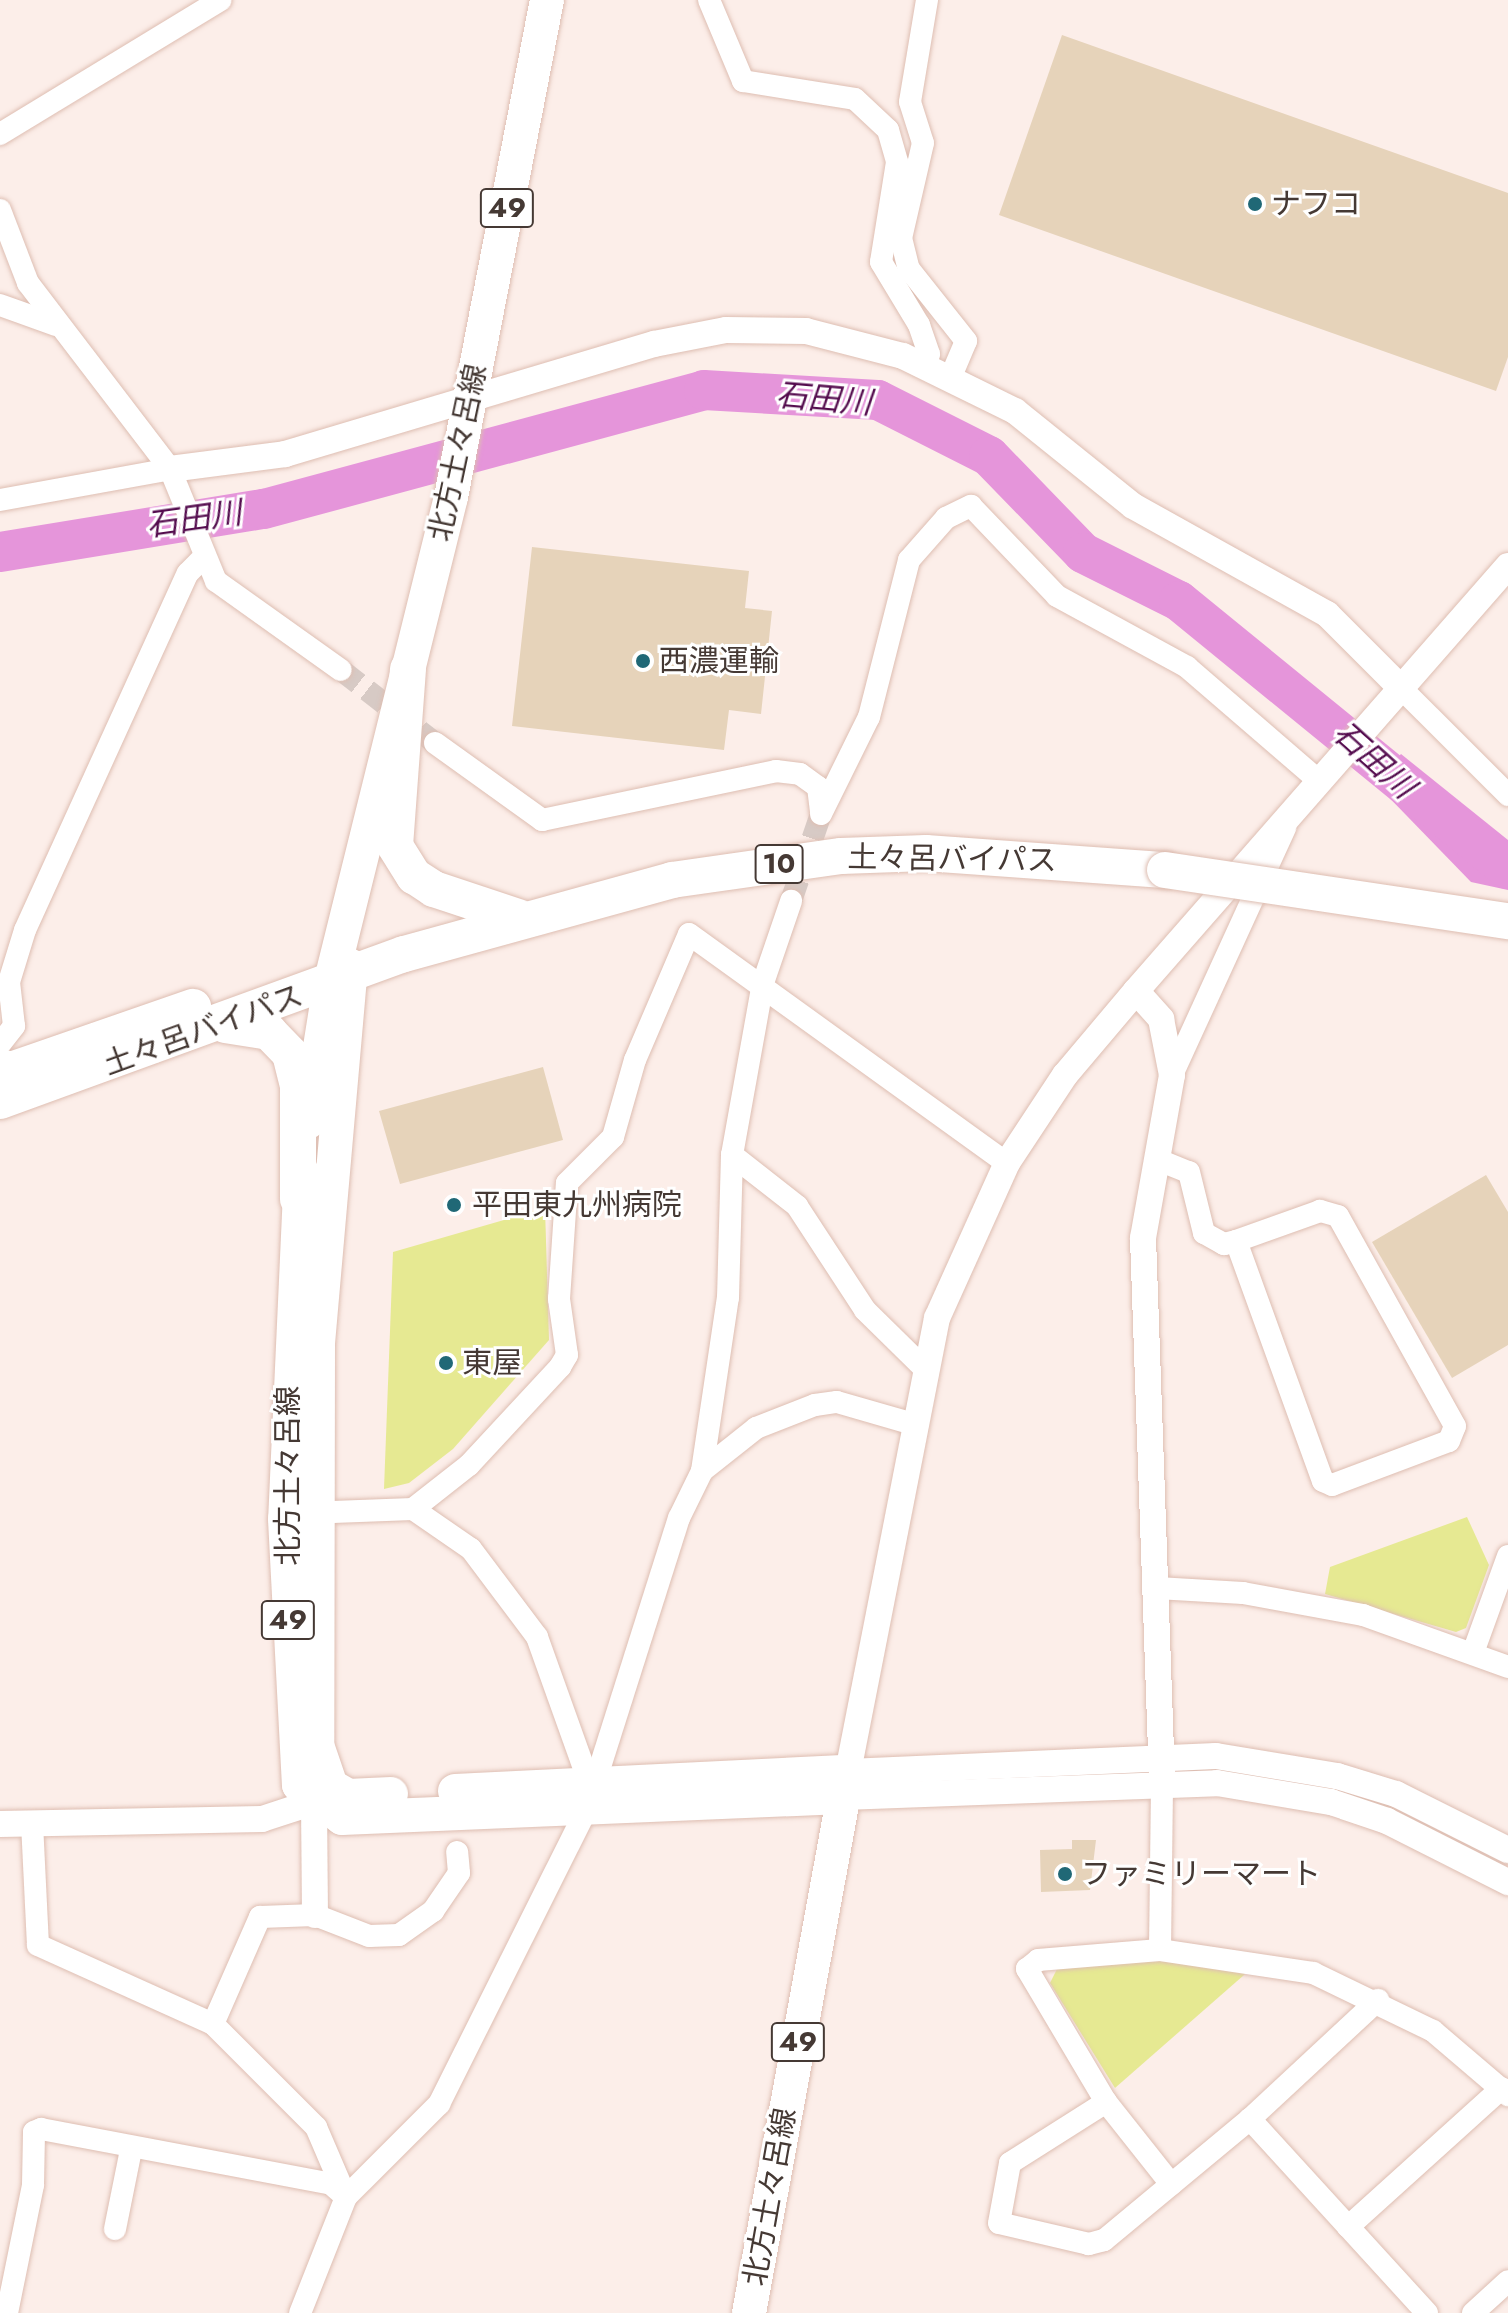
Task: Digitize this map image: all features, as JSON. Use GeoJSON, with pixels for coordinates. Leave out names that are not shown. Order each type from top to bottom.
{"type":"FeatureCollection","features":[{"type":"Feature","properties":{"kind":"highway"},"geometry":{"type":"LineString","coordinates":[[408,669],[395,846],[414,876],[434,889],[519,917]]}},
{"type":"Feature","properties":{"kind":"highway","name":"土々呂バイパス"},"geometry":{"type":"LineString","coordinates":[[2,1073],[519,917],[672,880],[841,856],[941,854],[1165,870],[1508,921]]}},
{"type":"Feature","properties":{"kind":"highway","name":"土々呂バイパス"},"geometry":{"type":"LineString","coordinates":[[2,1073],[215,1026],[342,971]]}},
{"type":"Feature","properties":{"kind":"highway"},"geometry":{"type":"LineString","coordinates":[[215,1026],[255,1026],[290,1054],[298,1086],[298,1199]]}},
{"type":"Feature","properties":{"kind":"main road","name":"北方土々呂線"},"geometry":{"type":"LineString","coordinates":[[322,1794],[299,1785],[292,1759],[299,1515],[298,1199],[353,903],[451,497],[547,0]]}},
{"type":"Feature","properties":{"kind":"main road","name":"北方土々呂線"},"geometry":{"type":"LineString","coordinates":[[299,1515],[328,1201],[342,971]]}},
{"type":"Feature","properties":{"kind":"main road","name":"北方土々呂線"},"geometry":{"type":"LineString","coordinates":[[749,2313],[846,1784]]}},
{"type":"Feature","properties":{"kind":"main road"},"geometry":{"type":"LineString","coordinates":[[322,1794],[342,1818],[588,1798],[846,1784]]}},
{"type":"Feature","properties":{"kind":"street"},"geometry":{"type":"LineString","coordinates":[[0,134],[220,0]]}},
{"type":"Feature","properties":{"kind":"street"},"geometry":{"type":"LineString","coordinates":[[709,0],[743,81],[855,99],[888,130],[897,162],[881,262],[919,325],[929,354],[924,365]]}},
{"type":"Feature","properties":{"kind":"street"},"geometry":{"type":"LineString","coordinates":[[927,0],[910,102],[923,143],[901,238],[909,269],[966,341],[951,377]]}},
{"type":"Feature","properties":{"kind":"street"},"geometry":{"type":"LineString","coordinates":[[0,210],[28,283],[56,325],[173,477],[202,554],[235,598],[341,670]]}},
{"type":"Feature","properties":{"kind":"street"},"geometry":{"type":"LineString","coordinates":[[0,305],[56,325]]}},
{"type":"Feature","properties":{"kind":"street"},"geometry":{"type":"LineString","coordinates":[[0,500],[173,477],[285,454],[468,409],[654,344],[726,330],[844,338],[924,365],[1015,411],[1133,506],[1327,614],[1508,795]]}},
{"type":"Feature","properties":{"kind":"street"},"geometry":{"type":"LineString","coordinates":[[435,743],[542,820],[776,771],[800,774],[818,787],[821,814],[869,717],[909,560],[946,518],[971,506],[1057,596],[1187,667],[1324,774]]}},
{"type":"Feature","properties":{"kind":"street"},"geometry":{"type":"LineString","coordinates":[[2,1073],[16,1014],[4,979],[175,601],[202,554]]}},
{"type":"Feature","properties":{"kind":"street"},"geometry":{"type":"LineString","coordinates":[[1505,1843],[1396,1794],[1337,1776],[1161,1767],[846,1784],[913,1424],[937,1318],[1007,1163],[1065,1075],[1508,566]]}},
{"type":"Feature","properties":{"kind":"street"},"geometry":{"type":"LineString","coordinates":[[1160,1950],[1161,1767],[1157,1588],[1143,1251],[1172,1075],[1293,813]]}},
{"type":"Feature","properties":{"kind":"street"},"geometry":{"type":"LineString","coordinates":[[300,2313],[346,2197],[439,2104],[588,1798],[702,1471],[728,1298],[732,1155],[763,983],[791,901]]}},
{"type":"Feature","properties":{"kind":"street"},"geometry":{"type":"LineString","coordinates":[[299,1515],[413,1509],[469,1465],[567,1355],[559,1299],[567,1183],[613,1137],[635,1060],[689,934],[763,983],[1007,1163]]}},
{"type":"Feature","properties":{"kind":"street"},"geometry":{"type":"LineString","coordinates":[[1136,991],[1161,1019],[1172,1075]]}},
{"type":"Feature","properties":{"kind":"street"},"geometry":{"type":"LineString","coordinates":[[732,1155],[797,1206],[865,1310],[925,1369]]}},
{"type":"Feature","properties":{"kind":"street"},"geometry":{"type":"LineString","coordinates":[[1156,1159],[1189,1172],[1204,1233],[1224,1244],[1320,1211],[1338,1216],[1455,1426],[1449,1441],[1332,1485],[1323,1481],[1236,1241]]}},
{"type":"Feature","properties":{"kind":"street"},"geometry":{"type":"LineString","coordinates":[[702,1471],[756,1428],[815,1405],[837,1402],[913,1424]]}},
{"type":"Feature","properties":{"kind":"street"},"geometry":{"type":"LineString","coordinates":[[413,1509],[471,1549],[537,1637],[588,1798]]}},
{"type":"Feature","properties":{"kind":"street"},"geometry":{"type":"LineString","coordinates":[[1474,1650],[1508,1556]]}},
{"type":"Feature","properties":{"kind":"street"},"geometry":{"type":"LineString","coordinates":[[1157,1588],[1243,1593],[1363,1615],[1474,1650],[1508,1667]]}},
{"type":"Feature","properties":{"kind":"street"},"geometry":{"type":"LineString","coordinates":[[1161,1767],[1331,1802],[1435,1842],[1508,1882]]}},
{"type":"Feature","properties":{"kind":"street"},"geometry":{"type":"LineString","coordinates":[[0,1824],[262,1819],[322,1794],[315,1915]]}},
{"type":"Feature","properties":{"kind":"street"},"geometry":{"type":"LineString","coordinates":[[32,1823],[38,1945],[213,2024],[316,2127],[346,2197]]}},
{"type":"Feature","properties":{"kind":"street"},"geometry":{"type":"LineString","coordinates":[[213,2024],[260,1917],[315,1915],[369,1936],[399,1935],[433,1911],[459,1873],[457,1852]]}},
{"type":"Feature","properties":{"kind":"street"},"geometry":{"type":"LineString","coordinates":[[1171,2184],[1106,2102],[1027,1969],[1038,1960],[1160,1950],[1249,1958],[1378,2000],[1433,2031],[1505,2091],[1348,2227]]}},
{"type":"Feature","properties":{"kind":"street"},"geometry":{"type":"LineString","coordinates":[[1106,2102],[1010,2163],[999,2223],[1089,2244],[1104,2240],[1250,2119],[1378,2000]]}},
{"type":"Feature","properties":{"kind":"street"},"geometry":{"type":"LineString","coordinates":[[1250,2119],[1427,2313]]}},
{"type":"Feature","properties":{"kind":"street"},"geometry":{"type":"LineString","coordinates":[[7,2313],[33,2185],[34,2132],[331,2184],[346,2197]]}},
{"type":"Feature","properties":{"kind":"street"},"geometry":{"type":"LineString","coordinates":[[115,2229],[131,2150]]}},
{"type":"Feature","properties":{"kind":"street"},"geometry":{"type":"LineString","coordinates":[[1473,2313],[1508,2281]]}},
{"type":"Feature","properties":{"kind":"green space","name":"平田東九州病院"},"geometry":{"type":"Polygon","coordinates":[[[545,1208],[549,1340],[453,1449],[409,1483],[384,1489],[393,1252],[545,1208]]]}},
{"type":"Feature","properties":{"kind":"green space"},"geometry":{"type":"Polygon","coordinates":[[[1467,1517],[1489,1565],[1466,1628],[1456,1632],[1325,1594],[1330,1567],[1467,1517]]]}},
{"type":"Feature","properties":{"kind":"green space"},"geometry":{"type":"Polygon","coordinates":[[[1165,1961],[1252,1968],[1115,2088],[1050,1983],[1060,1963],[1165,1961]]]}},
{"type":"Feature","properties":{"kind":"shaded area"},"geometry":{"type":"Polygon","coordinates":[[[1401,754],[1508,840],[1508,890],[1471,882],[1374,782],[1401,754]]]}},
{"type":"Feature","properties":{"kind":"building","name":"ナフコ"},"geometry":{"type":"Polygon","coordinates":[[[1062,35],[1508,193],[1508,357],[1496,391],[999,215],[1062,35]]]}},
{"type":"Feature","properties":{"kind":"building","name":"西濃運輸"},"geometry":{"type":"Polygon","coordinates":[[[532,547],[749,571],[745,608],[772,611],[761,714],[729,710],[724,750],[512,726],[532,547]]]}},
{"type":"Feature","properties":{"kind":"building","name":"平田東九州病院"},"geometry":{"type":"Polygon","coordinates":[[[543,1067],[563,1140],[400,1184],[379,1111],[543,1067]]]}},
{"type":"Feature","properties":{"kind":"building"},"geometry":{"type":"Polygon","coordinates":[[[1486,1175],[1508,1212],[1508,1345],[1452,1378],[1372,1242],[1486,1175]]]}},
{"type":"Feature","properties":{"kind":"building","name":"ファミリーマート"},"geometry":{"type":"Polygon","coordinates":[[[1072,1840],[1096,1840],[1090,1890],[1041,1892],[1040,1850],[1072,1849],[1072,1840]]]}},
{"type":"Feature","properties":{"kind":"waterway","name":"石田川"},"geometry":{"type":"LineString","coordinates":[[0,552],[264,509],[704,390],[878,400],[989,456],[1083,553],[1179,601],[1508,869]]}},
{"type":"Feature","properties":{"kind":"tunnel"},"geometry":{"type":"LineString","coordinates":[[341,670],[435,743]]}},
{"type":"Feature","properties":{"kind":"tunnel"},"geometry":{"type":"LineString","coordinates":[[791,901],[821,814]]}},
{"type":"Feature","properties":{"kind":"place","name":"ナフコ"},"geometry":{"type":"Point","coordinates":[1255,204]}},
{"type":"Feature","properties":{"kind":"place","name":"西濃運輸"},"geometry":{"type":"Point","coordinates":[643,661]}},
{"type":"Feature","properties":{"kind":"place","name":"平田東九州病院"},"geometry":{"type":"Point","coordinates":[454,1205]}},
{"type":"Feature","properties":{"kind":"place","name":"東屋"},"geometry":{"type":"Point","coordinates":[446,1363]}},
{"type":"Feature","properties":{"kind":"place","name":"ファミリーマート"},"geometry":{"type":"Point","coordinates":[1065,1874]}}]}
